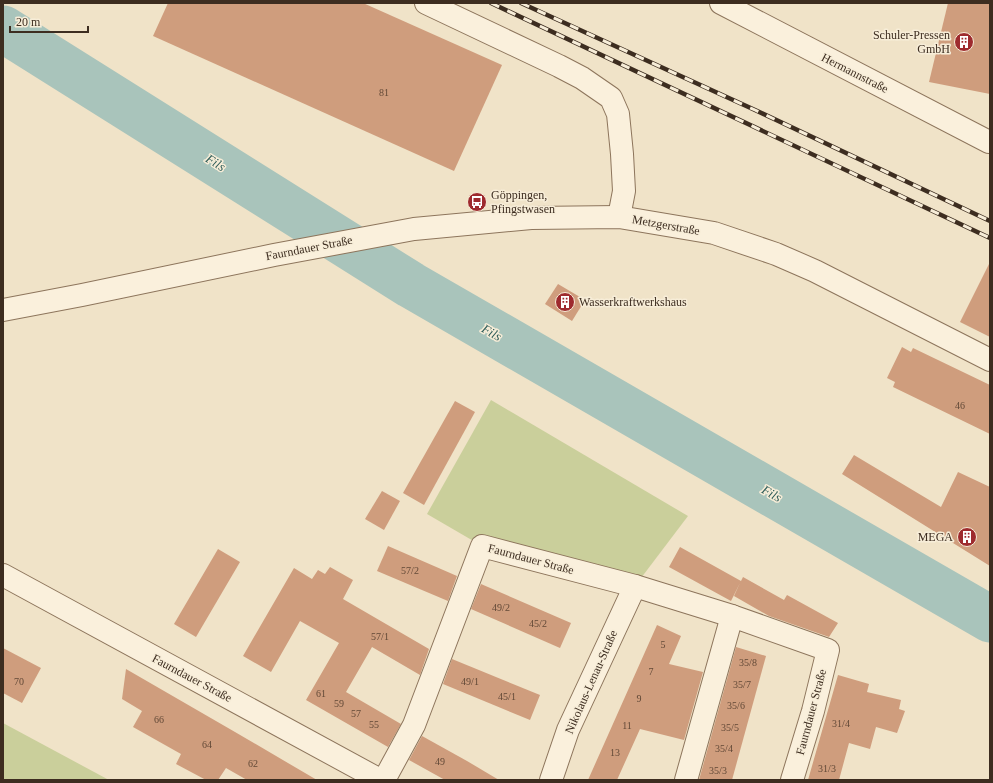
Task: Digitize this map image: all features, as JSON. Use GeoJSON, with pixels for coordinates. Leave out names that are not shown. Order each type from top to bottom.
{"type":"FeatureCollection","features":[{"type":"Feature","properties":{"kind":"street","name":"Metzgerstraße"},"geometry":{"type":"LineString","coordinates":[[426,3],[559,66],[582,78],[610,98],[618,114],[622,154],[624,191],[619,217],[714,233],[776,254],[814,271],[990,360]]}},
{"type":"Feature","properties":{"kind":"street","name":"Hermannstraße"},"geometry":{"type":"LineString","coordinates":[[721,3],[989,142]]}},
{"type":"Feature","properties":{"kind":"street","name":"Faurndauer Straße"},"geometry":{"type":"LineString","coordinates":[[3,310],[274,255],[414,229],[531,218],[619,217]]}},
{"type":"Feature","properties":{"kind":"street","name":"Faurndauer Straße"},"geometry":{"type":"LineString","coordinates":[[384,780],[414,725],[482,546],[634,586],[732,616],[828,650],[792,780]]}},
{"type":"Feature","properties":{"kind":"street","name":"Faurndauer Straße"},"geometry":{"type":"LineString","coordinates":[[3,575],[380,780]]}},
{"type":"Feature","properties":{"kind":"street","name":"Nikolaus-Lenau-Straße"},"geometry":{"type":"LineString","coordinates":[[551,780],[568,730],[634,586]]}},
{"type":"Feature","properties":{"kind":"street"},"geometry":{"type":"LineString","coordinates":[[686,780],[732,616]]}},
{"type":"Feature","properties":{"kind":"green space"},"geometry":{"type":"Polygon","coordinates":[[[491,400],[688,516],[635,586],[482,546],[427,514],[491,400]]]}},
{"type":"Feature","properties":{"kind":"green space"},"geometry":{"type":"Polygon","coordinates":[[[3,723],[109,780],[3,780],[3,723]]]}},
{"type":"Feature","properties":{"kind":"building"},"geometry":{"type":"Polygon","coordinates":[[[168,3],[363,3],[502,65],[454,171],[153,36],[168,3]]]}},
{"type":"Feature","properties":{"kind":"building","name":"Schuler-Pressen GmbH"},"geometry":{"type":"Polygon","coordinates":[[[948,3],[990,3],[990,94],[929,82],[948,3]]]}},
{"type":"Feature","properties":{"kind":"building"},"geometry":{"type":"Polygon","coordinates":[[[990,262],[990,337],[960,322],[990,262]]]}},
{"type":"Feature","properties":{"kind":"building","name":"Wasserkraftwerkshaus"},"geometry":{"type":"Polygon","coordinates":[[[558,284],[585,300],[572,321],[545,304],[558,284]]]}},
{"type":"Feature","properties":{"kind":"building"},"geometry":{"type":"Polygon","coordinates":[[[902,347],[911,352],[913,348],[990,385],[990,434],[893,387],[895,382],[887,378],[902,347]]]}},
{"type":"Feature","properties":{"kind":"building"},"geometry":{"type":"Polygon","coordinates":[[[455,401],[475,412],[424,505],[403,493],[455,401]]]}},
{"type":"Feature","properties":{"kind":"building","name":"MEGA"},"geometry":{"type":"Polygon","coordinates":[[[854,455],[941,507],[958,472],[990,487],[990,566],[842,474],[854,455]]]}},
{"type":"Feature","properties":{"kind":"building"},"geometry":{"type":"Polygon","coordinates":[[[382,491],[400,501],[384,530],[365,519],[382,491]]]}},
{"type":"Feature","properties":{"kind":"building"},"geometry":{"type":"Polygon","coordinates":[[[388,546],[457,576],[448,601],[377,571],[388,546]]]}},
{"type":"Feature","properties":{"kind":"building"},"geometry":{"type":"Polygon","coordinates":[[[680,547],[741,581],[743,577],[784,600],[787,595],[838,623],[829,637],[769,616],[734,596],[740,583],[731,601],[669,567],[680,547]]]}},
{"type":"Feature","properties":{"kind":"building"},"geometry":{"type":"Polygon","coordinates":[[[218,549],[240,562],[196,637],[174,624],[218,549]]]}},
{"type":"Feature","properties":{"kind":"building"},"geometry":{"type":"Polygon","coordinates":[[[330,567],[353,580],[343,599],[429,649],[420,675],[372,647],[346,692],[401,724],[388,747],[306,700],[339,643],[300,621],[271,672],[243,656],[294,568],[312,579],[318,570],[325,574],[330,567]]]}},
{"type":"Feature","properties":{"kind":"building"},"geometry":{"type":"Polygon","coordinates":[[[481,584],[571,623],[560,648],[471,609],[481,584]]]}},
{"type":"Feature","properties":{"kind":"building"},"geometry":{"type":"Polygon","coordinates":[[[657,625],[681,636],[669,664],[703,672],[684,740],[640,729],[617,780],[588,780],[657,625]]]}},
{"type":"Feature","properties":{"kind":"building"},"geometry":{"type":"Polygon","coordinates":[[[736,647],[766,656],[732,780],[699,780],[736,647]]]}},
{"type":"Feature","properties":{"kind":"building"},"geometry":{"type":"Polygon","coordinates":[[[3,648],[41,668],[22,703],[3,693],[3,648]]]}},
{"type":"Feature","properties":{"kind":"building"},"geometry":{"type":"Polygon","coordinates":[[[452,659],[540,695],[530,720],[443,684],[452,659]]]}},
{"type":"Feature","properties":{"kind":"building"},"geometry":{"type":"Polygon","coordinates":[[[126,669],[317,780],[247,780],[226,768],[218,780],[206,780],[176,764],[181,754],[133,727],[142,711],[122,699],[126,669]]]}},
{"type":"Feature","properties":{"kind":"building"},"geometry":{"type":"Polygon","coordinates":[[[838,675],[869,684],[867,692],[901,700],[899,709],[905,711],[897,733],[876,727],[870,749],[849,743],[839,780],[808,780],[838,675]]]}},
{"type":"Feature","properties":{"kind":"building"},"geometry":{"type":"Polygon","coordinates":[[[422,736],[499,780],[445,780],[409,760],[422,736]]]}},
{"type":"Feature","properties":{"kind":"waterway","name":"Fils"},"geometry":{"type":"LineString","coordinates":[[3,29],[411,285],[990,619]]}},
{"type":"Feature","properties":{"kind":"railway"},"geometry":{"type":"LineString","coordinates":[[491,3],[990,238]]}},
{"type":"Feature","properties":{"kind":"railway"},"geometry":{"type":"LineString","coordinates":[[521,3],[755,110],[990,221]]}},
{"type":"Feature","properties":{"kind":"place","name":"Schuler-Pressen GmbH"},"geometry":{"type":"Point","coordinates":[964,42]}},
{"type":"Feature","properties":{"kind":"place","name":"Göppingen, Pfingstwasen"},"geometry":{"type":"Point","coordinates":[477,202]}},
{"type":"Feature","properties":{"kind":"place","name":"Wasserkraftwerkshaus"},"geometry":{"type":"Point","coordinates":[565,302]}},
{"type":"Feature","properties":{"kind":"place","name":"MEGA"},"geometry":{"type":"Point","coordinates":[967,537]}}]}
